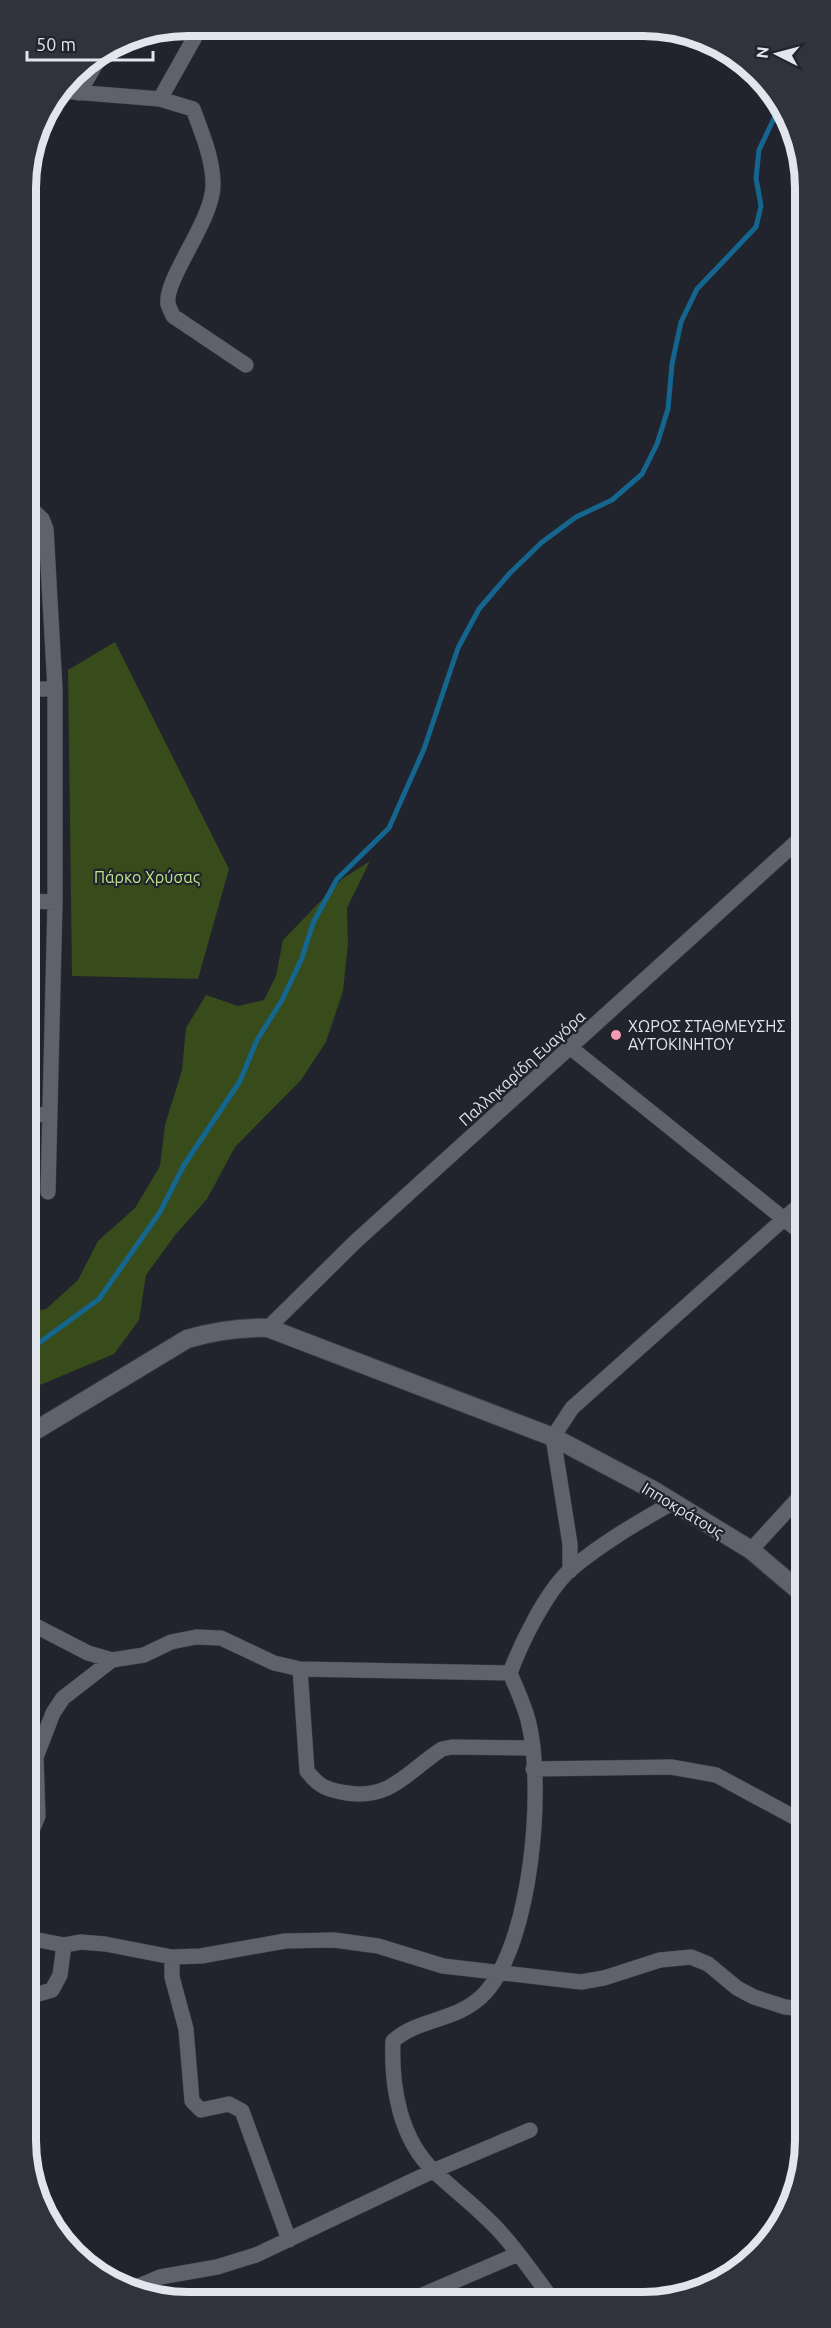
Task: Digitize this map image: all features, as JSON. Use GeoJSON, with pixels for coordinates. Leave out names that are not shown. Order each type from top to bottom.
{"type":"FeatureCollection","features":[{"type":"Feature","properties":{"kind":"street"},"geometry":{"type":"LineString","coordinates":[[160,99],[195,36]]}},
{"type":"Feature","properties":{"kind":"street"},"geometry":{"type":"LineString","coordinates":[[79,93],[93,69]]}},
{"type":"Feature","properties":{"kind":"street"},"geometry":{"type":"LineString","coordinates":[[71,92],[160,99],[193,109],[205,141],[214,186],[195,241],[169,291],[168,303],[173,316],[246,365]]}},
{"type":"Feature","properties":{"kind":"street"},"geometry":{"type":"LineString","coordinates":[[36,513],[42,519],[46,529],[55,689],[55,902],[48,1192]]}},
{"type":"Feature","properties":{"kind":"street"},"geometry":{"type":"LineString","coordinates":[[36,689],[55,689]]}},
{"type":"Feature","properties":{"kind":"street","name":"Παλληκαρίδη Ευαγόρα"},"geometry":{"type":"LineString","coordinates":[[268,1328],[355,1242],[795,843]]}},
{"type":"Feature","properties":{"kind":"street"},"geometry":{"type":"LineString","coordinates":[[36,901],[55,902]]}},
{"type":"Feature","properties":{"kind":"street"},"geometry":{"type":"LineString","coordinates":[[571,1048],[795,1228]]}},
{"type":"Feature","properties":{"kind":"street"},"geometry":{"type":"LineString","coordinates":[[36,1114],[50,1115]]}},
{"type":"Feature","properties":{"kind":"street"},"geometry":{"type":"LineString","coordinates":[[570,1571],[570,1544],[553,1437],[572,1408],[795,1209]]}},
{"type":"Feature","properties":{"kind":"street"},"geometry":{"type":"LineString","coordinates":[[36,1430],[187,1340],[210,1332],[245,1327],[268,1328]]}},
{"type":"Feature","properties":{"kind":"street","name":"Ιπποκράτους"},"geometry":{"type":"LineString","coordinates":[[268,1328],[553,1437],[674,1502],[751,1550],[795,1587]]}},
{"type":"Feature","properties":{"kind":"street"},"geometry":{"type":"LineString","coordinates":[[547,2292],[502,2234],[433,2170],[408,2137],[398,2104],[392,2060],[393,2041],[415,2026],[444,2019],[467,2007],[484,1994],[501,1971],[527,1894],[533,1853],[533,1769],[529,1721],[510,1673],[519,1647],[570,1571],[615,1536],[674,1502]]}},
{"type":"Feature","properties":{"kind":"street"},"geometry":{"type":"LineString","coordinates":[[751,1550],[795,1502]]}},
{"type":"Feature","properties":{"kind":"street"},"geometry":{"type":"LineString","coordinates":[[36,1626],[88,1653],[112,1660],[144,1656],[171,1642],[196,1637],[221,1638],[274,1663],[300,1668],[510,1673]]}},
{"type":"Feature","properties":{"kind":"street"},"geometry":{"type":"LineString","coordinates":[[36,1821],[38,1816],[36,1757],[53,1713],[63,1698],[112,1660]]}},
{"type":"Feature","properties":{"kind":"street"},"geometry":{"type":"LineString","coordinates":[[300,1668],[308,1772],[317,1784],[328,1790],[364,1795],[378,1793],[442,1749],[452,1747],[531,1748]]}},
{"type":"Feature","properties":{"kind":"street"},"geometry":{"type":"LineString","coordinates":[[533,1769],[671,1767],[716,1775],[795,1818]]}},
{"type":"Feature","properties":{"kind":"street"},"geometry":{"type":"LineString","coordinates":[[36,1940],[64,1945],[81,1942],[105,1944],[172,1957],[201,1956],[285,1941],[334,1940],[378,1946],[443,1966],[501,1971],[551,1981],[581,1982],[604,1978],[660,1960],[691,1957],[708,1964],[736,1988],[785,2007],[795,2008]]}},
{"type":"Feature","properties":{"kind":"street"},"geometry":{"type":"LineString","coordinates":[[36,1995],[52,1990],[60,1975],[64,1945]]}},
{"type":"Feature","properties":{"kind":"street"},"geometry":{"type":"LineString","coordinates":[[172,1957],[172,1977],[186,2029],[192,2101],[201,2110],[229,2104],[242,2112],[289,2240]]}},
{"type":"Feature","properties":{"kind":"street"},"geometry":{"type":"LineString","coordinates":[[142,2285],[160,2277],[216,2267],[256,2255],[433,2170],[530,2130]]}},
{"type":"Feature","properties":{"kind":"street"},"geometry":{"type":"LineString","coordinates":[[429,2292],[518,2254]]}},
{"type":"Feature","properties":{"kind":"green space","name":"Πάρκο Χρύσας"},"geometry":{"type":"Polygon","coordinates":[[[115,642],[229,869],[198,979],[72,976],[68,670],[115,642]]]}},
{"type":"Feature","properties":{"kind":"green space"},"geometry":{"type":"Polygon","coordinates":[[[370,861],[347,908],[348,944],[343,991],[326,1042],[301,1080],[235,1147],[207,1199],[176,1234],[146,1275],[139,1320],[114,1354],[36,1387],[36,1311],[46,1309],[78,1280],[98,1241],[135,1208],[160,1166],[165,1125],[182,1070],[186,1028],[206,995],[238,1006],[264,1000],[276,976],[283,940],[342,879],[370,861]]]}},
{"type":"Feature","properties":{"kind":"waterway"},"geometry":{"type":"LineString","coordinates":[[36,1345],[99,1299],[160,1212],[184,1165],[240,1081],[257,1040],[282,1000],[302,958],[313,923],[337,879],[389,828],[424,749],[458,648],[479,609],[510,573],[541,543],[576,517],[612,500],[642,474],[657,444],[668,409],[672,364],[681,322],[697,289],[756,227],[761,206],[756,178],[759,150],[776,114]]}},
{"type":"Feature","properties":{"kind":"place","name":"ΧΩΡΟΣ ΣΤΑΘΜΕΥΣΗΣ ΑΥΤΟΚΙΝΗΤΟΥ"},"geometry":{"type":"Point","coordinates":[616,1035]}}]}
